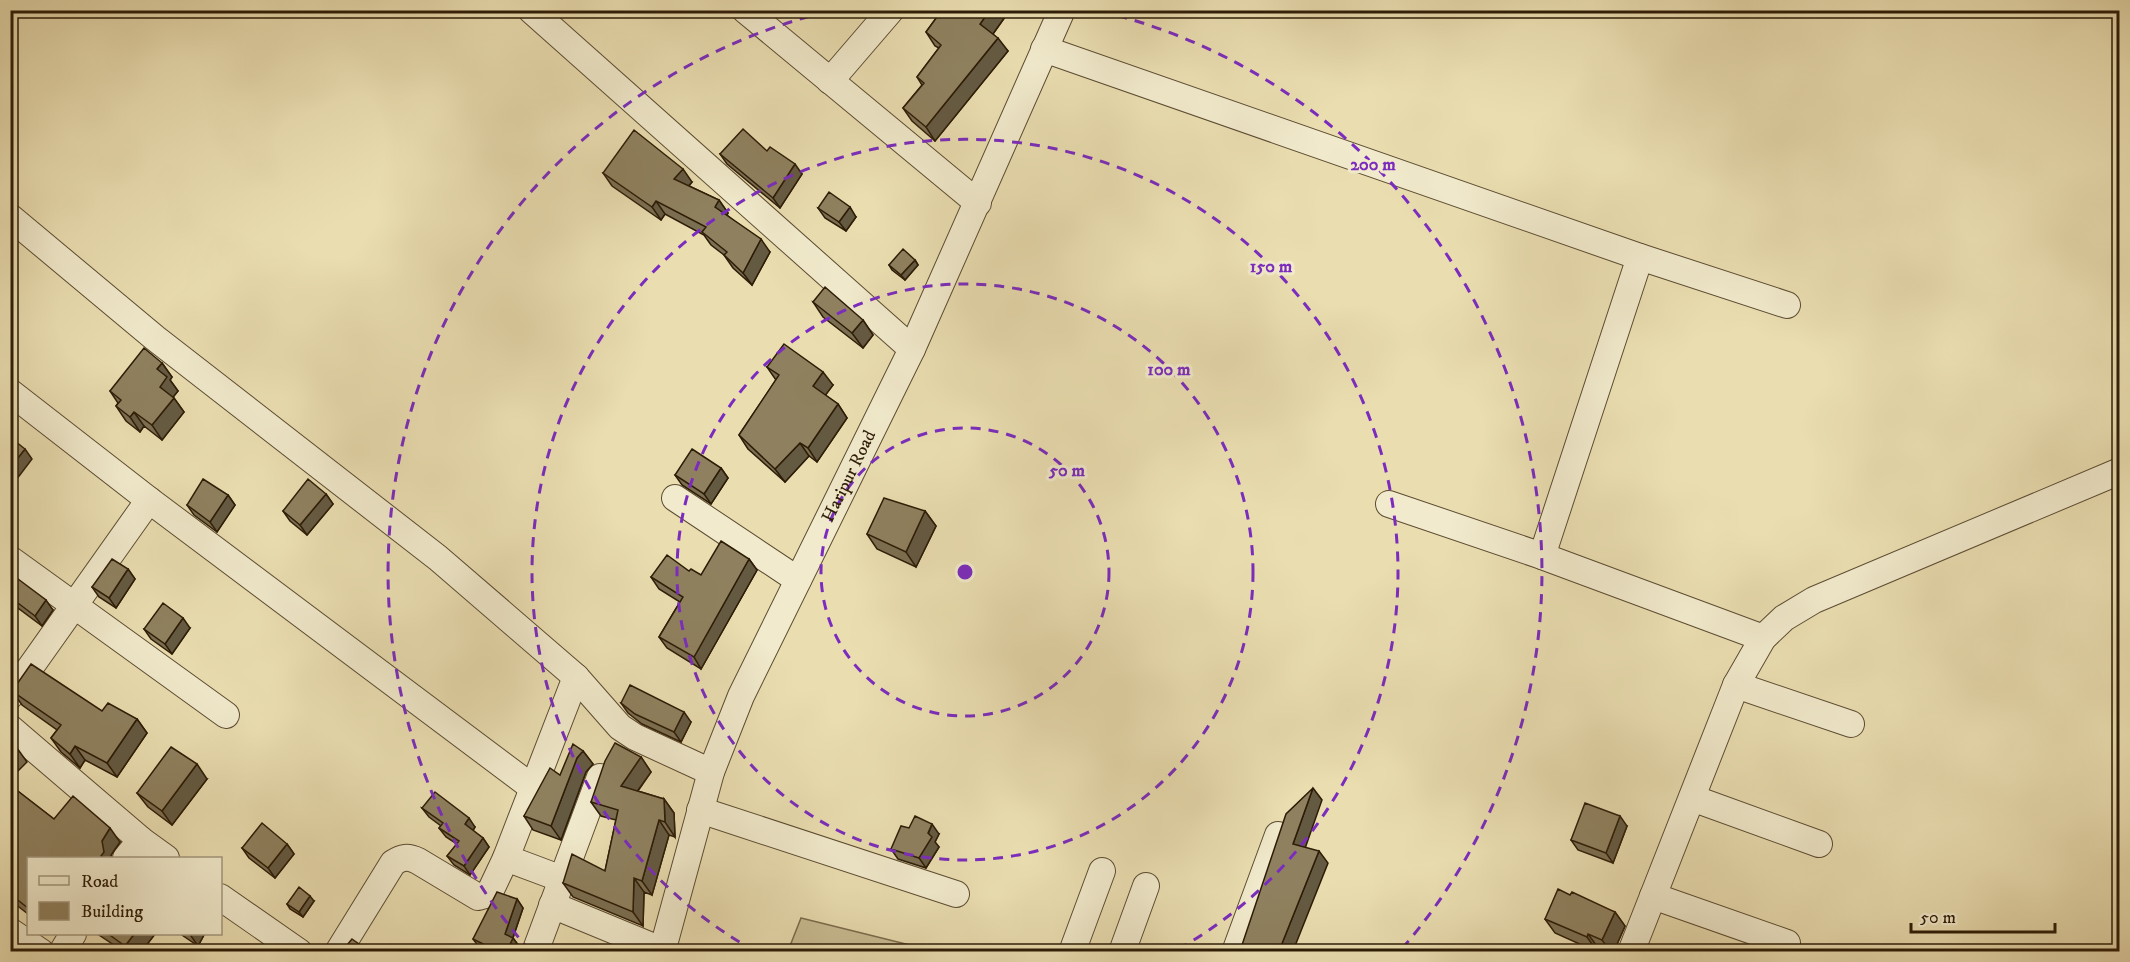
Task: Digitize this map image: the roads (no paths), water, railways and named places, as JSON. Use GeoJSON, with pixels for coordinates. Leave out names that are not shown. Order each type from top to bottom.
{"type":"FeatureCollection","features":[{"type":"Feature","properties":{"kind":"street"},"geometry":{"type":"LineString","coordinates":[[531,10],[912,349]]}},
{"type":"Feature","properties":{"kind":"street"},"geometry":{"type":"LineString","coordinates":[[745,10],[978,203]]}},
{"type":"Feature","properties":{"kind":"street"},"geometry":{"type":"LineString","coordinates":[[830,81],[891,10]]}},
{"type":"Feature","properties":{"kind":"street","name":"Haripur Road"},"geometry":{"type":"LineString","coordinates":[[663,951],[711,772],[741,696],[912,349],[1062,10]]}},
{"type":"Feature","properties":{"kind":"street"},"geometry":{"type":"LineString","coordinates":[[1044,49],[1640,257],[1787,305]]}},
{"type":"Feature","properties":{"kind":"street"},"geometry":{"type":"LineString","coordinates":[[10,218],[156,338],[438,558],[576,677],[620,727],[635,737],[711,772]]}},
{"type":"Feature","properties":{"kind":"street"},"geometry":{"type":"LineString","coordinates":[[1542,556],[1640,257]]}},
{"type":"Feature","properties":{"kind":"street"},"geometry":{"type":"LineString","coordinates":[[10,392],[149,500],[533,788]]}},
{"type":"Feature","properties":{"kind":"street"},"geometry":{"type":"LineString","coordinates":[[1631,951],[1736,685],[1763,638],[1784,618],[1814,600],[2120,471]]}},
{"type":"Feature","properties":{"kind":"street"},"geometry":{"type":"LineString","coordinates":[[675,498],[798,580]]}},
{"type":"Feature","properties":{"kind":"street"},"geometry":{"type":"LineString","coordinates":[[10,696],[149,500]]}},
{"type":"Feature","properties":{"kind":"street"},"geometry":{"type":"LineString","coordinates":[[1389,504],[1542,556],[1763,638]]}},
{"type":"Feature","properties":{"kind":"street"},"geometry":{"type":"LineString","coordinates":[[10,559],[75,604],[226,716]]}},
{"type":"Feature","properties":{"kind":"street"},"geometry":{"type":"LineString","coordinates":[[338,951],[393,863],[401,858],[410,857],[482,898],[489,894],[506,858],[576,677]]}},
{"type":"Feature","properties":{"kind":"street"},"geometry":{"type":"LineString","coordinates":[[1736,685],[1851,723]]}},
{"type":"Feature","properties":{"kind":"street"},"geometry":{"type":"LineString","coordinates":[[10,728],[134,849],[162,857]]}},
{"type":"Feature","properties":{"kind":"street"},"geometry":{"type":"LineString","coordinates":[[535,951],[600,777]]}},
{"type":"Feature","properties":{"kind":"street"},"geometry":{"type":"LineString","coordinates":[[1692,798],[1819,844]]}},
{"type":"Feature","properties":{"kind":"street"},"geometry":{"type":"LineString","coordinates":[[700,810],[956,894]]}},
{"type":"Feature","properties":{"kind":"street"},"geometry":{"type":"LineString","coordinates":[[1235,951],[1278,835]]}},
{"type":"Feature","properties":{"kind":"street"},"geometry":{"type":"LineString","coordinates":[[506,858],[562,879]]}},
{"type":"Feature","properties":{"kind":"street"},"geometry":{"type":"LineString","coordinates":[[1072,951],[1102,871]]}},
{"type":"Feature","properties":{"kind":"street"},"geometry":{"type":"LineString","coordinates":[[1122,951],[1146,886]]}},
{"type":"Feature","properties":{"kind":"street"},"geometry":{"type":"LineString","coordinates":[[1653,896],[1787,943]]}},
{"type":"Feature","properties":{"kind":"street"},"geometry":{"type":"LineString","coordinates":[[222,898],[299,951]]}},
{"type":"Feature","properties":{"kind":"street"},"geometry":{"type":"LineString","coordinates":[[552,905],[663,951]]}},
{"type":"Feature","properties":{"kind":"street"},"geometry":{"type":"LineString","coordinates":[[10,931],[40,951]]}},
{"type":"Feature","properties":{"kind":"street"},"geometry":{"type":"LineString","coordinates":[[62,951],[72,935]]}}]}
